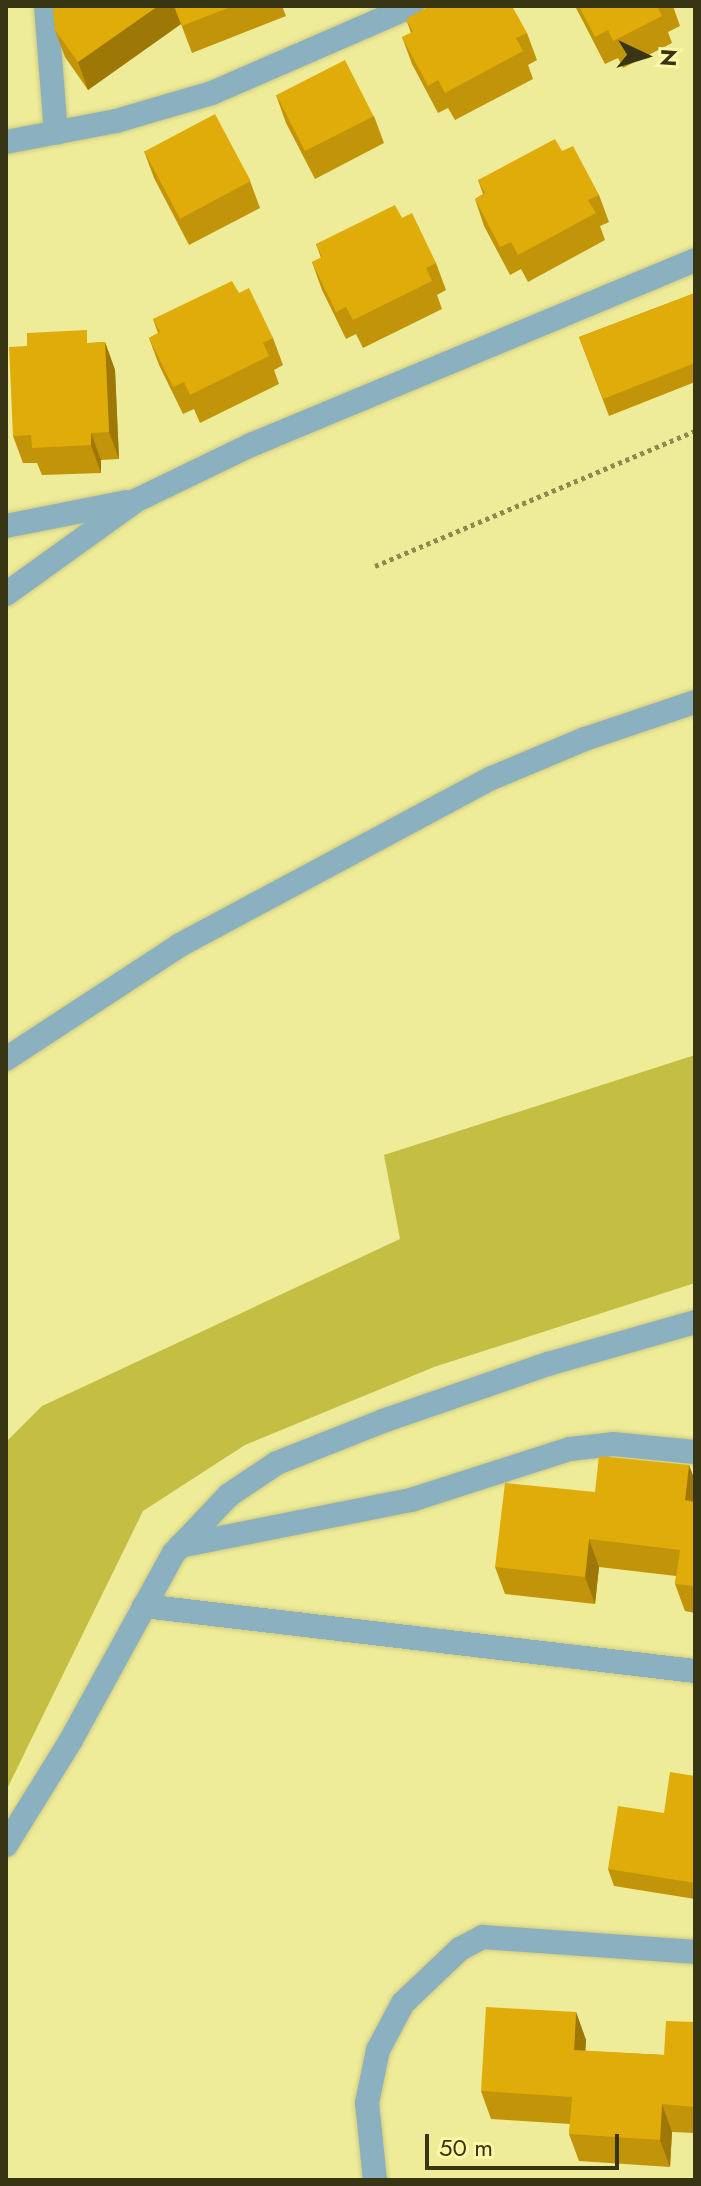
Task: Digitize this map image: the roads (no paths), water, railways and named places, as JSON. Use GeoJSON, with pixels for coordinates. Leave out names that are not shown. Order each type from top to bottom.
{"type":"FeatureCollection","features":[{"type":"Feature","properties":{"kind":"street"},"geometry":{"type":"LineString","coordinates":[[46,6],[56,133]]}},
{"type":"Feature","properties":{"kind":"street"},"geometry":{"type":"LineString","coordinates":[[6,142],[56,133],[212,93],[412,6]]}},
{"type":"Feature","properties":{"kind":"street"},"geometry":{"type":"LineString","coordinates":[[6,594],[137,500],[251,445],[695,260]]}},
{"type":"Feature","properties":{"kind":"street"},"geometry":{"type":"LineString","coordinates":[[6,526],[137,500]]}},
{"type":"Feature","properties":{"kind":"street"},"geometry":{"type":"LineString","coordinates":[[6,1059],[180,945],[492,778],[585,739],[695,702]]}},
{"type":"Feature","properties":{"kind":"street"},"geometry":{"type":"LineString","coordinates":[[6,1845],[71,1740],[180,1546],[229,1495],[291,1458],[464,1392],[695,1322]]}},
{"type":"Feature","properties":{"kind":"street"},"geometry":{"type":"LineString","coordinates":[[180,1546],[411,1500],[570,1449],[613,1444],[695,1452]]}},
{"type":"Feature","properties":{"kind":"street"},"geometry":{"type":"LineString","coordinates":[[144,1606],[695,1671]]}},
{"type":"Feature","properties":{"kind":"street"},"geometry":{"type":"LineString","coordinates":[[375,2180],[367,2103],[378,2050],[403,2003],[460,1949],[483,1937],[695,1952]]}}]}
